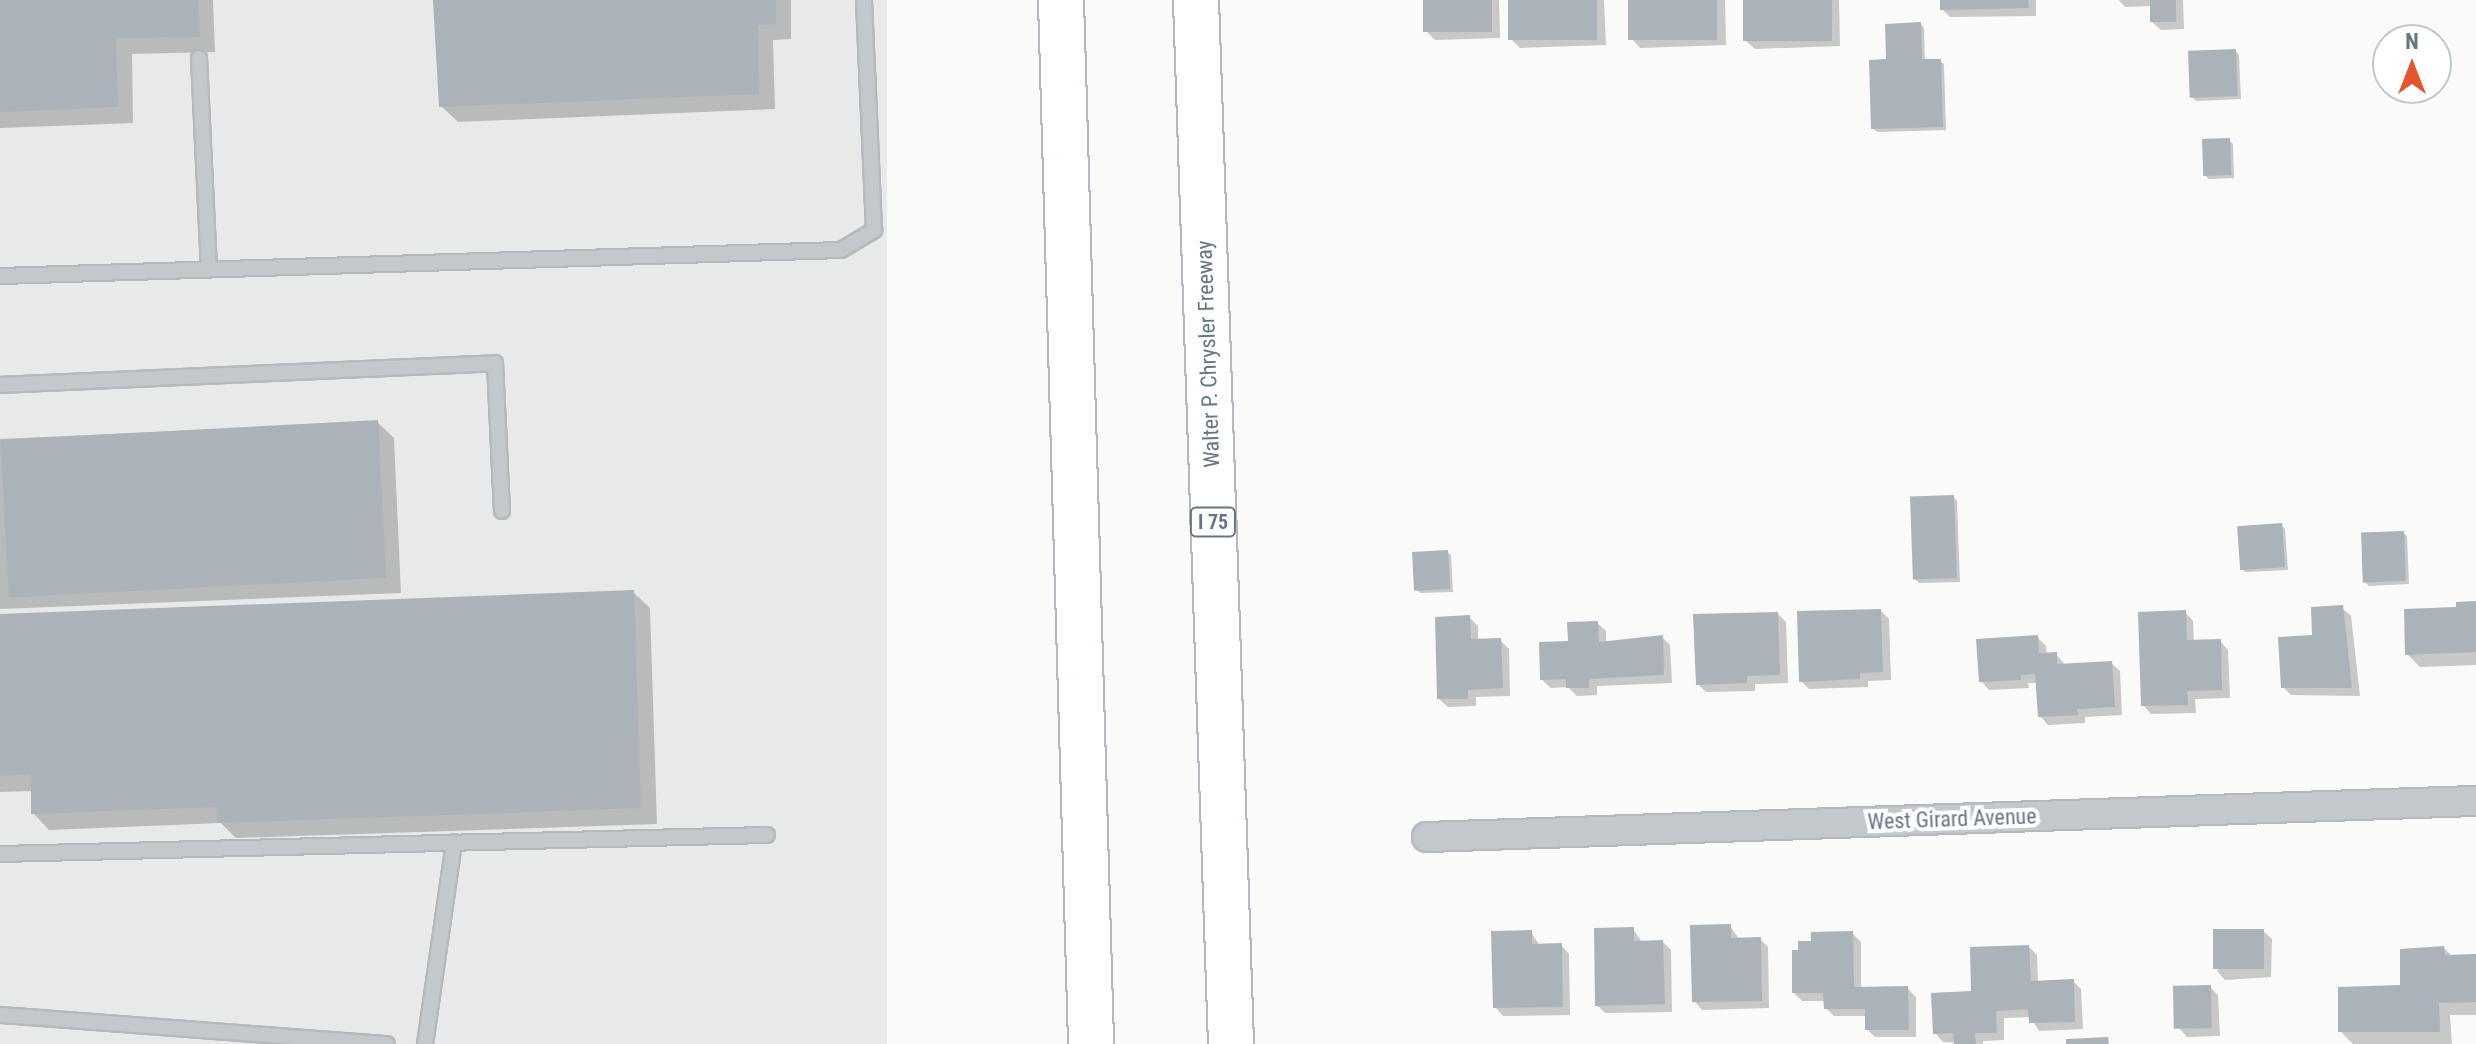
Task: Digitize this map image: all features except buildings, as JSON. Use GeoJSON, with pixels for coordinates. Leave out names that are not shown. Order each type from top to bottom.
{"type":"FeatureCollection","features":[{"type":"Feature","properties":{"kind":"highway"},"geometry":{"type":"LineString","coordinates":[[1061,0],[1091,1044]]}},
{"type":"Feature","properties":{"kind":"highway","name":"Walter P. Chrysler Freeway"},"geometry":{"type":"LineString","coordinates":[[1196,0],[1231,1044]]}},
{"type":"Feature","properties":{"kind":"street","name":"West Girard Avenue"},"geometry":{"type":"LineString","coordinates":[[1427,837],[2476,801]]}},
{"type":"Feature","properties":{"kind":"lane"},"geometry":{"type":"LineString","coordinates":[[0,276],[841,250],[874,230],[864,0]]}},
{"type":"Feature","properties":{"kind":"lane"},"geometry":{"type":"LineString","coordinates":[[199,58],[209,269]]}},
{"type":"Feature","properties":{"kind":"lane"},"geometry":{"type":"LineString","coordinates":[[0,385],[495,363],[502,511]]}},
{"type":"Feature","properties":{"kind":"lane"},"geometry":{"type":"LineString","coordinates":[[0,854],[767,835]]}},
{"type":"Feature","properties":{"kind":"lane"},"geometry":{"type":"LineString","coordinates":[[425,1044],[454,842]]}},
{"type":"Feature","properties":{"kind":"lane"},"geometry":{"type":"LineString","coordinates":[[0,1015],[387,1044]]}},
{"type":"Feature","properties":{"kind":"shaded area"},"geometry":{"type":"Polygon","coordinates":[[[0,0],[887,0],[887,1044],[0,1044],[0,0]]]}}]}
